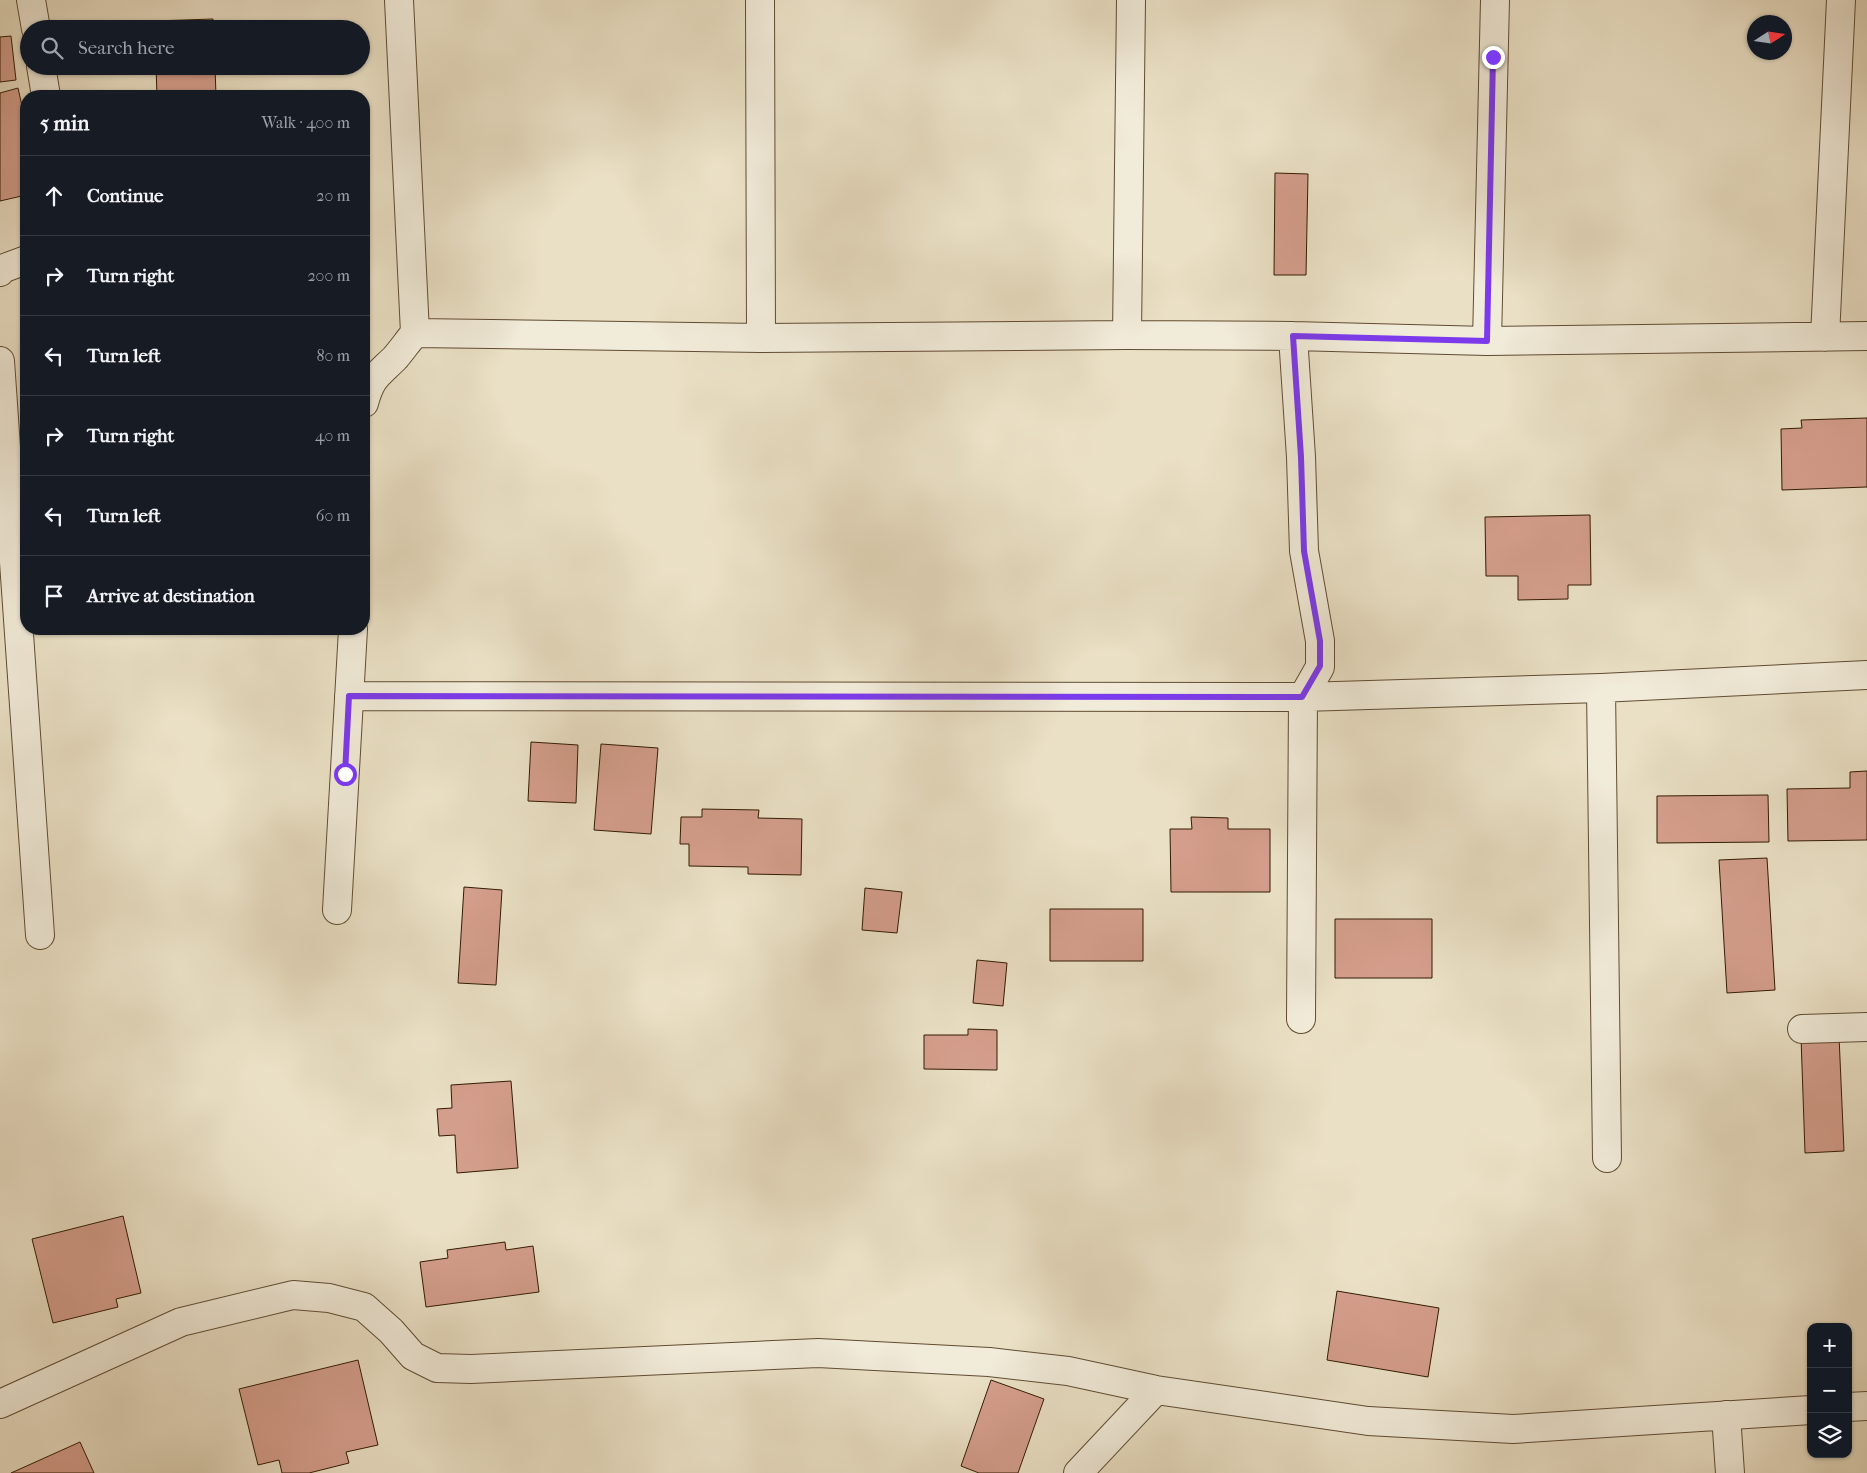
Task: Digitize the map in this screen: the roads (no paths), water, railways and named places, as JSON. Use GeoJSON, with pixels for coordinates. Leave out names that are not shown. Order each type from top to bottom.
{"type":"FeatureCollection","features":[{"type":"Feature","properties":{"kind":"street"},"geometry":{"type":"LineString","coordinates":[[31,0],[34,20]]}},
{"type":"Feature","properties":{"kind":"street"},"geometry":{"type":"LineString","coordinates":[[370,383],[374,376],[395,357],[415,333],[399,0]]}},
{"type":"Feature","properties":{"kind":"street"},"geometry":{"type":"LineString","coordinates":[[760,0],[761,338]]}},
{"type":"Feature","properties":{"kind":"street"},"geometry":{"type":"LineString","coordinates":[[1127,334],[1131,0]]}},
{"type":"Feature","properties":{"kind":"street"},"geometry":{"type":"LineString","coordinates":[[1487,341],[1494,0]]}},
{"type":"Feature","properties":{"kind":"street"},"geometry":{"type":"LineString","coordinates":[[1825,337],[1841,0]]}},
{"type":"Feature","properties":{"kind":"street"},"geometry":{"type":"LineString","coordinates":[[42,75],[45,90]]}},
{"type":"Feature","properties":{"kind":"street"},"geometry":{"type":"LineString","coordinates":[[0,272],[2,269],[20,262]]}},
{"type":"Feature","properties":{"kind":"street"},"geometry":{"type":"LineString","coordinates":[[415,333],[761,338],[1127,334],[1487,341],[1867,336]]}},
{"type":"Feature","properties":{"kind":"street"},"geometry":{"type":"LineString","coordinates":[[1293,336],[1301,457],[1304,551],[1320,641],[1320,666],[1302,697],[1301,1019]]}},
{"type":"Feature","properties":{"kind":"street"},"geometry":{"type":"LineString","coordinates":[[0,361],[40,935]]}},
{"type":"Feature","properties":{"kind":"street"},"geometry":{"type":"LineString","coordinates":[[337,910],[352,635]]}},
{"type":"Feature","properties":{"kind":"street"},"geometry":{"type":"LineString","coordinates":[[349,696],[1302,697],[1601,688],[1867,675]]}},
{"type":"Feature","properties":{"kind":"street"},"geometry":{"type":"LineString","coordinates":[[1601,688],[1607,1158]]}},
{"type":"Feature","properties":{"kind":"street"},"geometry":{"type":"LineString","coordinates":[[1802,1029],[1867,1027]]}},
{"type":"Feature","properties":{"kind":"street"},"geometry":{"type":"LineString","coordinates":[[0,1404],[182,1322],[293,1294],[329,1298],[364,1308],[391,1331],[413,1356],[437,1368],[481,1368],[818,1353],[988,1362],[1058,1370],[1156,1390],[1368,1421],[1513,1429],[1807,1410]]}},
{"type":"Feature","properties":{"kind":"street"},"geometry":{"type":"LineString","coordinates":[[1078,1473],[1156,1390]]}},
{"type":"Feature","properties":{"kind":"street"},"geometry":{"type":"LineString","coordinates":[[1852,1408],[1867,1406]]}},
{"type":"Feature","properties":{"kind":"street"},"geometry":{"type":"LineString","coordinates":[[1726,1415],[1730,1473]]}}]}
